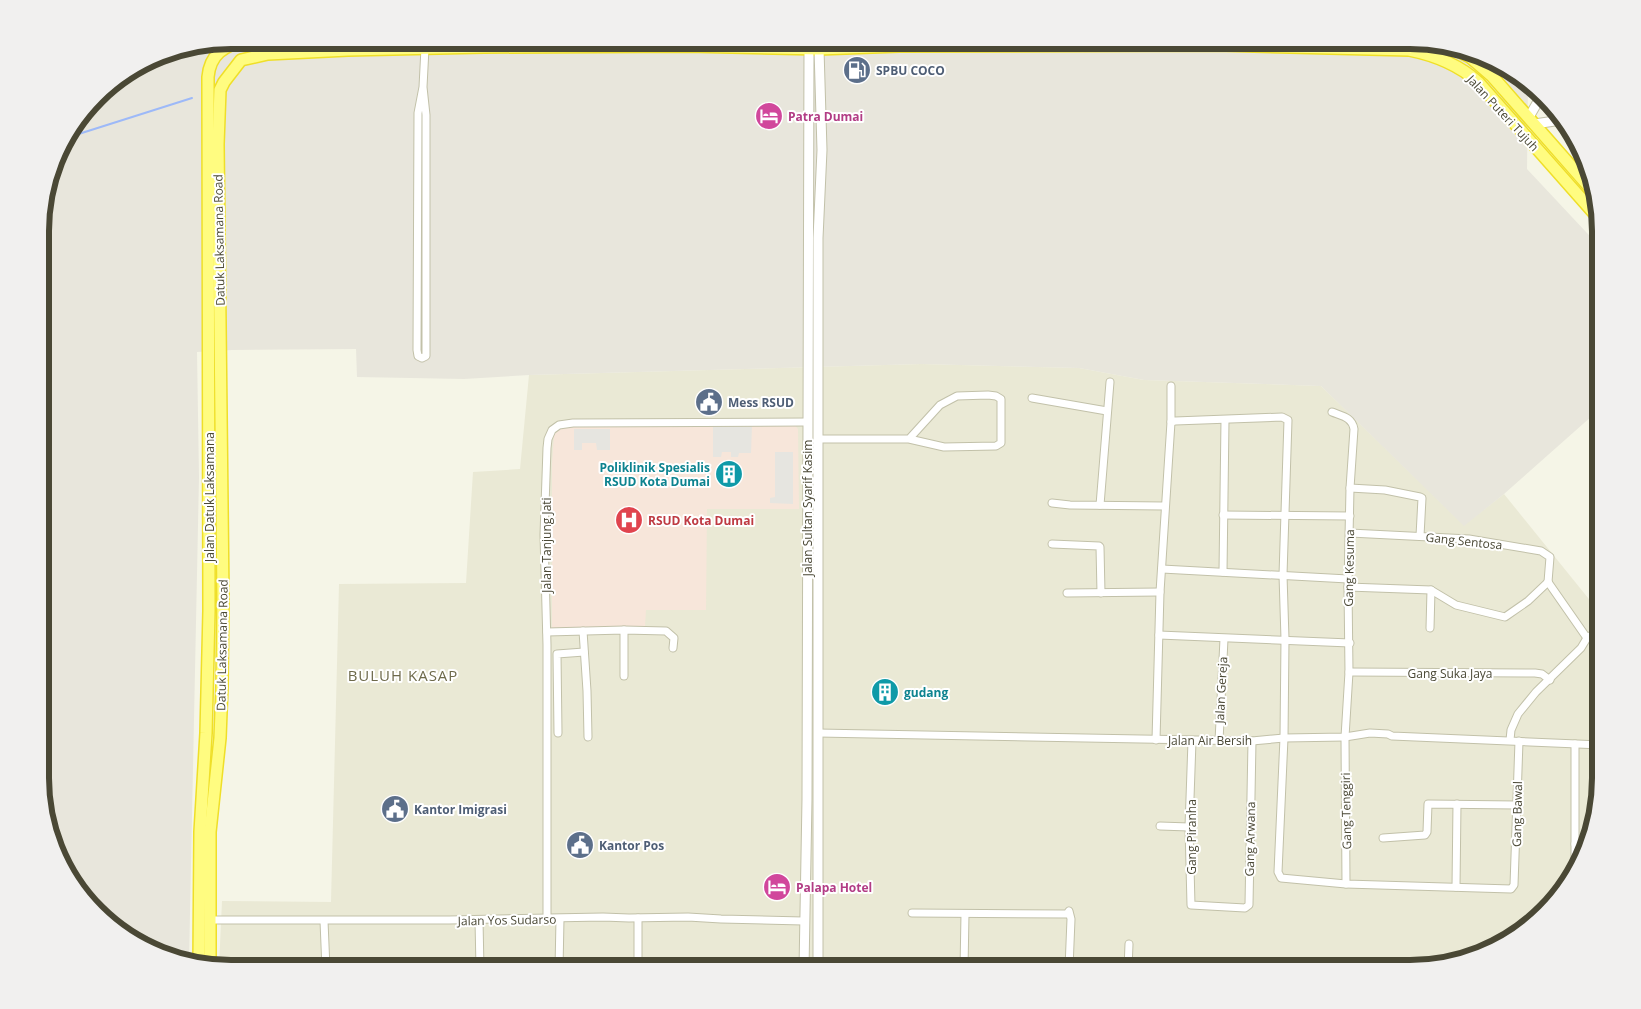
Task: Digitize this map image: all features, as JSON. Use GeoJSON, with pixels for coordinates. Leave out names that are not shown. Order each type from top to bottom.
{"type":"FeatureCollection","features":[{"type":"Feature","properties":{"kind":"highway","name":"Jalan Datuk Laksamana"},"geometry":{"type":"LineString","coordinates":[[199,958],[205,832],[209,611],[208,77],[209,66],[214,56],[226,49]]}},
{"type":"Feature","properties":{"kind":"highway","name":"Jalan Puteri Tujuh"},"geometry":{"type":"LineString","coordinates":[[241,60],[268,54],[399,49]]}},
{"type":"Feature","properties":{"kind":"highway","name":"Jalan Puteri Tujuh"},"geometry":{"type":"LineString","coordinates":[[1403,49],[1418,52],[1450,64],[1469,74],[1591,210]]}},
{"type":"Feature","properties":{"kind":"highway","name":"Datuk Laksamana Road"},"geometry":{"type":"LineString","coordinates":[[210,959],[210,920],[205,832],[220,738],[223,596],[218,144],[220,90],[228,75],[241,60]]}},
{"type":"Feature","properties":{"kind":"highway","name":"Jalan Puteri Tujuh"},"geometry":{"type":"LineString","coordinates":[[1475,61],[1532,121],[1586,183]]}},
{"type":"Feature","properties":{"kind":"highway"},"geometry":{"type":"LineString","coordinates":[[208,77],[224,82]]}},
{"type":"Feature","properties":{"kind":"street"},"geometry":{"type":"LineString","coordinates":[[423,87],[426,109],[426,356],[422,358],[418,356],[416,350],[419,104],[423,87],[425,49]]}},
{"type":"Feature","properties":{"kind":"street","name":"Jalan Sultan Syarif Kasim"},"geometry":{"type":"LineString","coordinates":[[804,960],[803,921],[807,799],[807,237],[814,49]]}},
{"type":"Feature","properties":{"kind":"street","name":"Jalan Sultan Syarif Kasim"},"geometry":{"type":"LineString","coordinates":[[814,49],[822,150],[818,238],[818,960]]}},
{"type":"Feature","properties":{"kind":"street"},"geometry":{"type":"LineString","coordinates":[[1539,102],[1532,121],[1556,121]]}},
{"type":"Feature","properties":{"kind":"street"},"geometry":{"type":"LineString","coordinates":[[1542,134],[1557,123]]}},
{"type":"Feature","properties":{"kind":"street"},"geometry":{"type":"LineString","coordinates":[[418,212],[426,211]]}},
{"type":"Feature","properties":{"kind":"street"},"geometry":{"type":"LineString","coordinates":[[807,237],[818,238]]}},
{"type":"Feature","properties":{"kind":"street"},"geometry":{"type":"LineString","coordinates":[[1100,505],[1110,382]]}},
{"type":"Feature","properties":{"kind":"street"},"geometry":{"type":"LineString","coordinates":[[1156,740],[1160,592],[1171,386]]}},
{"type":"Feature","properties":{"kind":"street"},"geometry":{"type":"LineString","coordinates":[[818,439],[910,440],[944,447],[999,445],[1001,440],[1001,399],[996,396],[957,396],[940,405],[910,440]]}},
{"type":"Feature","properties":{"kind":"street"},"geometry":{"type":"LineString","coordinates":[[1032,398],[1108,411]]}},
{"type":"Feature","properties":{"kind":"street","name":"Gang Kesuma"},"geometry":{"type":"LineString","coordinates":[[1332,412],[1346,417],[1354,425],[1350,488],[1348,583],[1350,643],[1345,737]]}},
{"type":"Feature","properties":{"kind":"street"},"geometry":{"type":"LineString","coordinates":[[1170,422],[1174,420],[1287,418],[1283,575],[1285,640],[1284,738],[1278,874],[1283,879],[1346,884],[1456,887],[1457,804]]}},
{"type":"Feature","properties":{"kind":"street"},"geometry":{"type":"LineString","coordinates":[[1223,572],[1225,420]]}},
{"type":"Feature","properties":{"kind":"street","name":"Jalan Tanjung Jati"},"geometry":{"type":"LineString","coordinates":[[547,918],[544,535],[548,438],[552,430],[558,425],[573,423],[806,422]]}},
{"type":"Feature","properties":{"kind":"street"},"geometry":{"type":"LineString","coordinates":[[1350,488],[1385,490],[1422,498],[1420,536]]}},
{"type":"Feature","properties":{"kind":"street"},"geometry":{"type":"LineString","coordinates":[[1052,504],[1164,506]]}},
{"type":"Feature","properties":{"kind":"street"},"geometry":{"type":"LineString","coordinates":[[1223,515],[1350,516]]}},
{"type":"Feature","properties":{"kind":"street","name":"Gang Sentosa"},"geometry":{"type":"LineString","coordinates":[[1350,533],[1469,539],[1541,551],[1550,557],[1548,582]]}},
{"type":"Feature","properties":{"kind":"street"},"geometry":{"type":"LineString","coordinates":[[1052,544],[1100,547],[1101,593]]}},
{"type":"Feature","properties":{"kind":"street"},"geometry":{"type":"LineString","coordinates":[[1162,569],[1283,575],[1431,590],[1456,605],[1505,617],[1528,601],[1548,582],[1587,638]]}},
{"type":"Feature","properties":{"kind":"street"},"geometry":{"type":"LineString","coordinates":[[1430,628],[1431,590]]}},
{"type":"Feature","properties":{"kind":"street"},"geometry":{"type":"LineString","coordinates":[[1067,593],[1160,592]]}},
{"type":"Feature","properties":{"kind":"street"},"geometry":{"type":"LineString","coordinates":[[624,630],[624,676]]}},
{"type":"Feature","properties":{"kind":"street"},"geometry":{"type":"LineString","coordinates":[[583,631],[588,737]]}},
{"type":"Feature","properties":{"kind":"street"},"geometry":{"type":"LineString","coordinates":[[546,632],[666,631],[674,638],[673,648]]}},
{"type":"Feature","properties":{"kind":"street"},"geometry":{"type":"LineString","coordinates":[[1159,635],[1350,643]]}},
{"type":"Feature","properties":{"kind":"street"},"geometry":{"type":"LineString","coordinates":[[1510,740],[1511,730],[1518,714],[1592,635]]}},
{"type":"Feature","properties":{"kind":"street","name":"Jalan Gereja"},"geometry":{"type":"LineString","coordinates":[[1219,741],[1224,638]]}},
{"type":"Feature","properties":{"kind":"street"},"geometry":{"type":"LineString","coordinates":[[558,733],[557,654],[584,652]]}},
{"type":"Feature","properties":{"kind":"street"},"geometry":{"type":"LineString","coordinates":[[806,656],[818,656]]}},
{"type":"Feature","properties":{"kind":"street","name":"Gang Suka Jaya"},"geometry":{"type":"LineString","coordinates":[[1349,672],[1539,673],[1550,680]]}},
{"type":"Feature","properties":{"kind":"street","name":"Jalan Air Bersih"},"geometry":{"type":"LineString","coordinates":[[818,733],[1219,741],[1345,737],[1370,733],[1399,737],[1592,745]]}},
{"type":"Feature","properties":{"kind":"street","name":"Gang Tenggiri"},"geometry":{"type":"LineString","coordinates":[[1345,737],[1346,884]]}},
{"type":"Feature","properties":{"kind":"street","name":"Gang Piranha"},"geometry":{"type":"LineString","coordinates":[[1192,740],[1189,827],[1191,905],[1220,907]]}},
{"type":"Feature","properties":{"kind":"street","name":"Gang Arwana"},"geometry":{"type":"LineString","coordinates":[[1220,907],[1245,908],[1249,906],[1252,741]]}},
{"type":"Feature","properties":{"kind":"street","name":"Gang Bawal"},"geometry":{"type":"LineString","coordinates":[[1456,887],[1513,887],[1519,741]]}},
{"type":"Feature","properties":{"kind":"street"},"geometry":{"type":"LineString","coordinates":[[1575,744],[1575,855]]}},
{"type":"Feature","properties":{"kind":"street"},"geometry":{"type":"LineString","coordinates":[[1383,838],[1425,835],[1427,832],[1427,804],[1516,805]]}},
{"type":"Feature","properties":{"kind":"street"},"geometry":{"type":"LineString","coordinates":[[1160,826],[1189,827]]}},
{"type":"Feature","properties":{"kind":"street"},"geometry":{"type":"LineString","coordinates":[[1575,844],[1580,844]]}},
{"type":"Feature","properties":{"kind":"street"},"geometry":{"type":"LineString","coordinates":[[912,913],[1067,914],[1069,911],[1071,919],[1069,960]]}},
{"type":"Feature","properties":{"kind":"street"},"geometry":{"type":"LineString","coordinates":[[964,960],[965,914]]}},
{"type":"Feature","properties":{"kind":"street","name":"Jalan Yos Sudarso"},"geometry":{"type":"LineString","coordinates":[[210,920],[324,921],[688,917],[803,921]]}},
{"type":"Feature","properties":{"kind":"street"},"geometry":{"type":"LineString","coordinates":[[638,918],[638,960]]}},
{"type":"Feature","properties":{"kind":"street"},"geometry":{"type":"LineString","coordinates":[[560,919],[560,960]]}},
{"type":"Feature","properties":{"kind":"street"},"geometry":{"type":"LineString","coordinates":[[479,920],[480,960]]}},
{"type":"Feature","properties":{"kind":"street"},"geometry":{"type":"LineString","coordinates":[[324,921],[326,960]]}},
{"type":"Feature","properties":{"kind":"street"},"geometry":{"type":"LineString","coordinates":[[1128,960],[1129,944]]}},
{"type":"Feature","properties":{"kind":"shaded area"},"geometry":{"type":"Polygon","coordinates":[[[219,49],[1434,50],[1469,58],[1501,73],[1528,92],[1527,169],[1592,238],[1592,416],[1504,494],[1464,526],[1321,386],[1144,380],[1079,368],[921,364],[529,375],[464,379],[357,377],[356,349],[197,352],[199,477],[189,955],[172,951],[130,930],[102,907],[86,889],[73,869],[58,837],[52,814],[49,790],[50,207],[58,172],[79,130],[102,102],[120,86],[140,73],[172,58],[195,52],[219,49]]]}},
{"type":"Feature","properties":{"kind":"shaded area"},"geometry":{"type":"Polygon","coordinates":[[[921,364],[1079,368],[1144,380],[1321,386],[1464,525],[1504,494],[1592,603],[1592,790],[1589,814],[1583,837],[1568,869],[1555,889],[1521,923],[1501,936],[1469,951],[1434,959],[219,960],[222,901],[331,902],[339,584],[466,583],[473,472],[520,469],[529,375],[921,364]]]}},
{"type":"Feature","properties":{"kind":"shaded area","name":"RSUD Kota Dumai"},"geometry":{"type":"Polygon","coordinates":[[[793,423],[798,429],[799,509],[707,509],[706,610],[646,610],[645,626],[552,628],[552,464],[554,434],[564,427],[793,423]]]}},
{"type":"Feature","properties":{"kind":"shaded area"},"geometry":{"type":"Polygon","coordinates":[[[713,425],[752,425],[751,453],[739,453],[738,457],[731,457],[731,452],[722,452],[721,457],[713,457],[713,425]]]}},
{"type":"Feature","properties":{"kind":"shaded area"},"geometry":{"type":"Polygon","coordinates":[[[574,429],[610,429],[610,450],[597,450],[596,443],[582,443],[582,450],[574,450],[574,429]]]}},
{"type":"Feature","properties":{"kind":"shaded area"},"geometry":{"type":"Polygon","coordinates":[[[775,452],[793,452],[793,504],[770,503],[770,498],[775,497],[775,452]]]}},
{"type":"Feature","properties":{"kind":"waterway"},"geometry":{"type":"LineString","coordinates":[[76,135],[192,98]]}},
{"type":"Feature","properties":{"kind":"place","name":"SPBU COCO"},"geometry":{"type":"Point","coordinates":[857,70]}},
{"type":"Feature","properties":{"kind":"place","name":"Patra Dumai"},"geometry":{"type":"Point","coordinates":[769,116]}},
{"type":"Feature","properties":{"kind":"place","name":"Mess RSUD"},"geometry":{"type":"Point","coordinates":[709,402]}},
{"type":"Feature","properties":{"kind":"place","name":"Poliklinik Spesialis RSUD Kota Dumai"},"geometry":{"type":"Point","coordinates":[729,474]}},
{"type":"Feature","properties":{"kind":"place","name":"RSUD Kota Dumai"},"geometry":{"type":"Point","coordinates":[629,520]}},
{"type":"Feature","properties":{"kind":"place","name":"gudang"},"geometry":{"type":"Point","coordinates":[885,692]}},
{"type":"Feature","properties":{"kind":"place","name":"Kantor Imigrasi"},"geometry":{"type":"Point","coordinates":[395,809]}},
{"type":"Feature","properties":{"kind":"place","name":"Kantor Pos"},"geometry":{"type":"Point","coordinates":[580,845]}},
{"type":"Feature","properties":{"kind":"place","name":"Palapa Hotel"},"geometry":{"type":"Point","coordinates":[777,887]}},
{"type":"Feature","properties":{"kind":"district","name":"BULUH KASAP"},"geometry":{"type":"Point","coordinates":[403,675]}}]}
